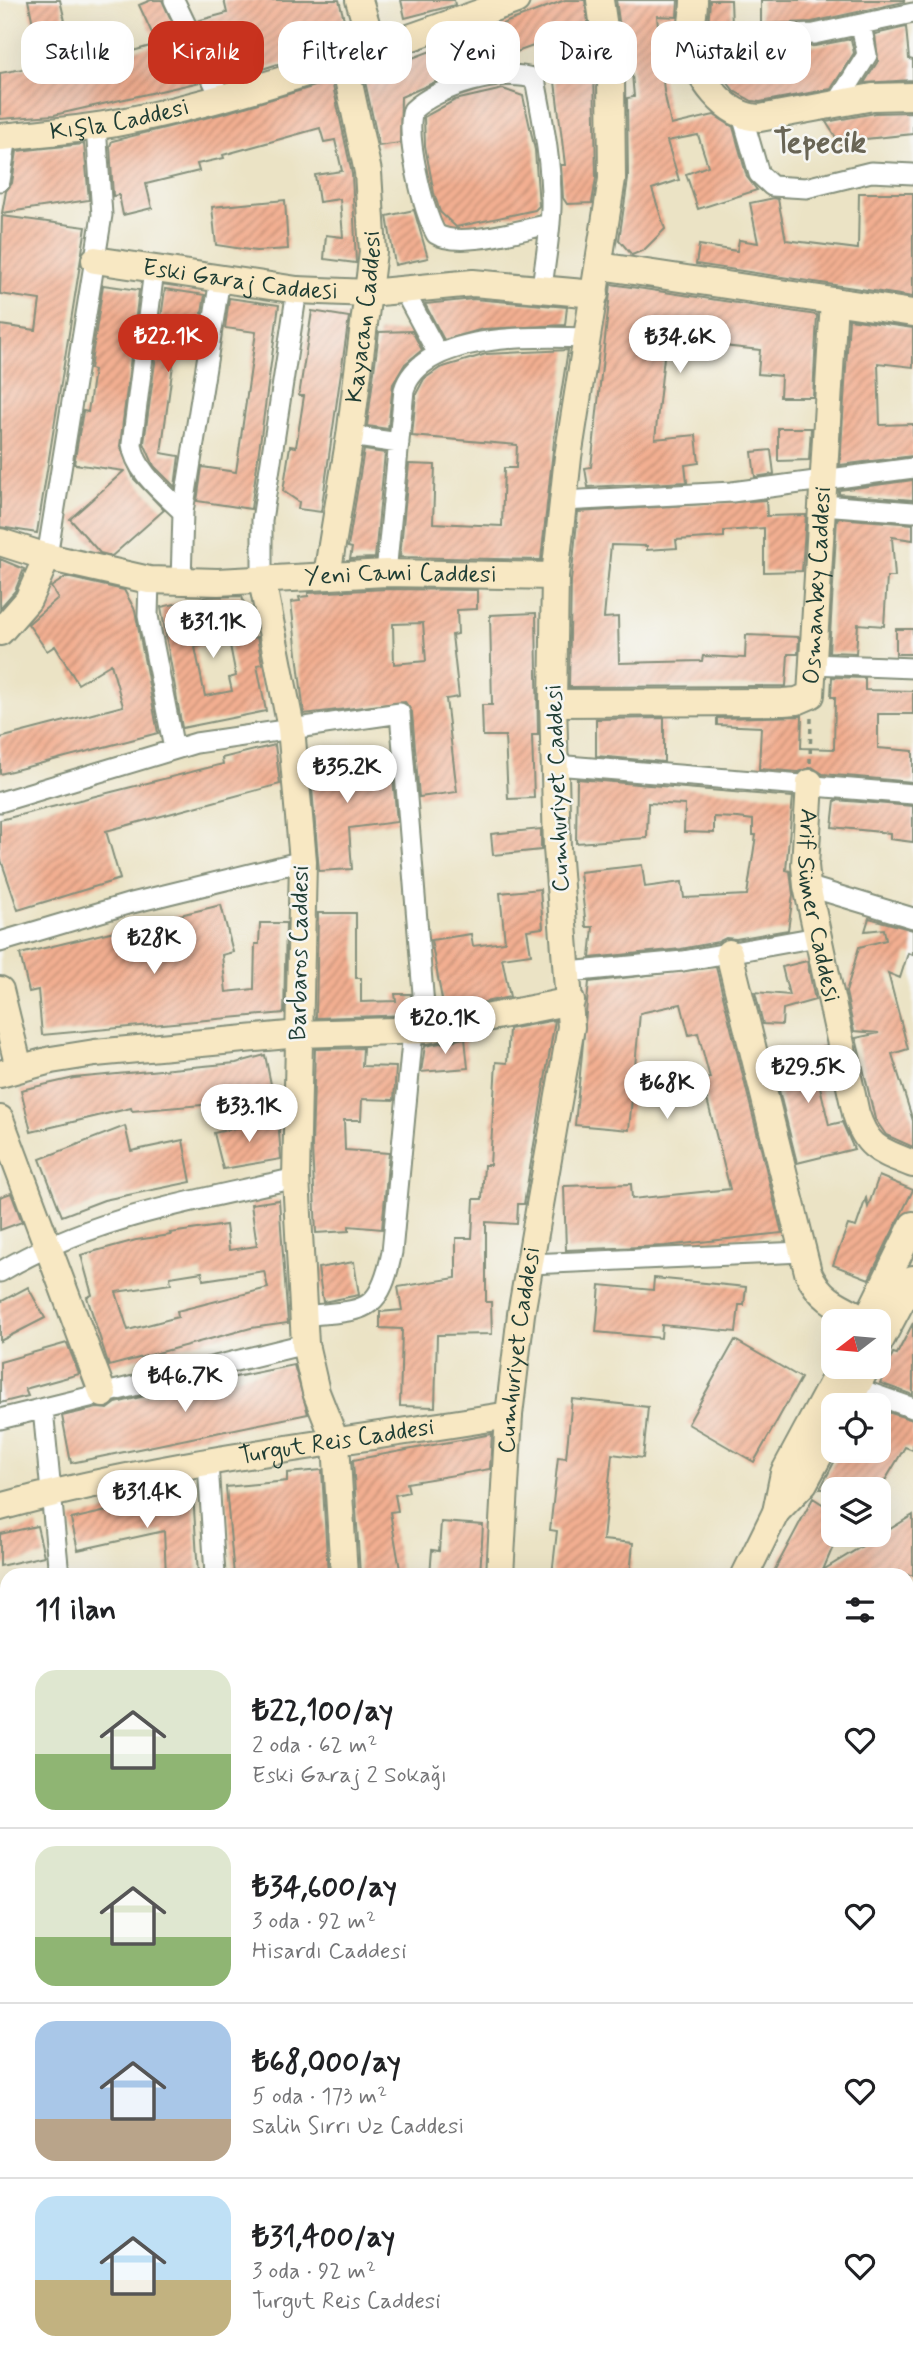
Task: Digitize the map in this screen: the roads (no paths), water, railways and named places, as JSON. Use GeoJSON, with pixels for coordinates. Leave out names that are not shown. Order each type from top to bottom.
{"type":"FeatureCollection","features":[{"type":"Feature","properties":{"kind":"street"},"geometry":{"type":"LineString","coordinates":[[174,0],[220,96]]}},
{"type":"Feature","properties":{"kind":"street"},"geometry":{"type":"LineString","coordinates":[[359,0],[365,21]]}},
{"type":"Feature","properties":{"kind":"street","name":"Kışla Caddesi"},"geometry":{"type":"LineString","coordinates":[[412,37],[516,0]]}},
{"type":"Feature","properties":{"kind":"street","name":"Cumhuriyet Caddesi"},"geometry":{"type":"LineString","coordinates":[[500,1568],[509,1415],[521,1314],[562,1092],[571,1027],[557,848],[553,702],[555,576],[563,501],[600,266],[614,144],[611,76],[600,0]]}},
{"type":"Feature","properties":{"kind":"street"},"geometry":{"type":"LineString","coordinates":[[694,0],[691,30],[693,54],[707,83],[720,99],[742,115],[760,118],[873,97],[913,96]]}},
{"type":"Feature","properties":{"kind":"street"},"geometry":{"type":"LineString","coordinates":[[811,34],[913,13]]}},
{"type":"Feature","properties":{"kind":"street"},"geometry":{"type":"LineString","coordinates":[[837,103],[867,55],[861,25]]}},
{"type":"Feature","properties":{"kind":"street"},"geometry":{"type":"LineString","coordinates":[[542,288],[550,224],[550,181],[536,79],[510,74],[479,80],[421,103],[413,110],[410,121],[428,211],[436,234],[446,240],[463,240],[550,224]]}},
{"type":"Feature","properties":{"kind":"street","name":"Kışla Caddesi"},"geometry":{"type":"LineString","coordinates":[[3,137],[96,126],[278,79]]}},
{"type":"Feature","properties":{"kind":"street","name":"Kayacan Caddesi"},"geometry":{"type":"LineString","coordinates":[[327,575],[350,436],[373,252],[373,206],[349,84]]}},
{"type":"Feature","properties":{"kind":"street"},"geometry":{"type":"LineString","coordinates":[[742,115],[759,174],[772,186],[806,188],[871,172],[913,174]]}},
{"type":"Feature","properties":{"kind":"street"},"geometry":{"type":"LineString","coordinates":[[0,632],[28,600],[47,557],[95,260],[102,189],[96,126]]}},
{"type":"Feature","properties":{"kind":"street"},"geometry":{"type":"LineString","coordinates":[[0,181],[3,137]]}},
{"type":"Feature","properties":{"kind":"street","name":"Eski Garaj Caddesi"},"geometry":{"type":"LineString","coordinates":[[95,260],[297,290],[369,293],[473,283],[595,294]]}},
{"type":"Feature","properties":{"kind":"street"},"geometry":{"type":"LineString","coordinates":[[600,266],[913,313]]}},
{"type":"Feature","properties":{"kind":"street"},"geometry":{"type":"LineString","coordinates":[[154,270],[132,444],[133,457],[183,512]]}},
{"type":"Feature","properties":{"kind":"street"},"geometry":{"type":"LineString","coordinates":[[181,582],[183,512],[220,279]]}},
{"type":"Feature","properties":{"kind":"street"},"geometry":{"type":"LineString","coordinates":[[404,289],[438,354]]}},
{"type":"Feature","properties":{"kind":"street"},"geometry":{"type":"LineString","coordinates":[[262,580],[262,520],[297,290]]}},
{"type":"Feature","properties":{"kind":"street","name":"Osmanbey Caddesi"},"geometry":{"type":"LineString","coordinates":[[553,702],[783,702],[797,701],[811,695],[834,301]]}},
{"type":"Feature","properties":{"kind":"street"},"geometry":{"type":"LineString","coordinates":[[386,573],[408,378],[415,369],[438,354],[458,348],[531,337],[587,338]]}},
{"type":"Feature","properties":{"kind":"street"},"geometry":{"type":"LineString","coordinates":[[350,436],[399,443]]}},
{"type":"Feature","properties":{"kind":"street"},"geometry":{"type":"LineString","coordinates":[[823,493],[913,468]]}},
{"type":"Feature","properties":{"kind":"street"},"geometry":{"type":"LineString","coordinates":[[563,501],[719,493],[823,493],[913,512]]}},
{"type":"Feature","properties":{"kind":"street","name":"Yeni Cami Caddesi"},"geometry":{"type":"LineString","coordinates":[[0,542],[47,557],[149,580],[181,582],[386,573],[555,576]]}},
{"type":"Feature","properties":{"kind":"street"},"geometry":{"type":"LineString","coordinates":[[149,580],[148,617],[174,749]]}},
{"type":"Feature","properties":{"kind":"street","name":"Barbaros Caddesi"},"geometry":{"type":"LineString","coordinates":[[262,580],[291,728],[303,861],[296,1178],[305,1344],[316,1392],[336,1443],[344,1568]]}},
{"type":"Feature","properties":{"kind":"street"},"geometry":{"type":"LineString","coordinates":[[812,664],[913,668]]}},
{"type":"Feature","properties":{"kind":"street"},"geometry":{"type":"LineString","coordinates":[[0,802],[174,749],[227,737],[400,713],[420,1030],[392,1252],[386,1282],[371,1304],[358,1309],[304,1316]]}},
{"type":"Feature","properties":{"kind":"street"},"geometry":{"type":"LineString","coordinates":[[555,765],[810,783],[913,794]]}},
{"type":"Feature","properties":{"kind":"street","name":"Arif Sümer Caddesi"},"geometry":{"type":"LineString","coordinates":[[810,783],[804,865],[807,886],[861,1130],[873,1146],[913,1164]]}},
{"type":"Feature","properties":{"kind":"street"},"geometry":{"type":"LineString","coordinates":[[0,942],[128,904],[303,861]]}},
{"type":"Feature","properties":{"kind":"street"},"geometry":{"type":"LineString","coordinates":[[807,886],[913,918]]}},
{"type":"Feature","properties":{"kind":"street"},"geometry":{"type":"LineString","coordinates":[[568,972],[729,953],[817,937]]}},
{"type":"Feature","properties":{"kind":"street"},"geometry":{"type":"LineString","coordinates":[[729,953],[802,1252],[811,1279],[821,1294],[847,1309]]}},
{"type":"Feature","properties":{"kind":"street"},"geometry":{"type":"LineString","coordinates":[[0,990],[9,1071],[95,1053],[299,1034],[420,1030],[571,1001]]}},
{"type":"Feature","properties":{"kind":"street"},"geometry":{"type":"LineString","coordinates":[[0,1119],[103,1394]]}},
{"type":"Feature","properties":{"kind":"street"},"geometry":{"type":"LineString","coordinates":[[0,1272],[47,1245],[142,1212],[296,1178]]}},
{"type":"Feature","properties":{"kind":"street"},"geometry":{"type":"LineString","coordinates":[[871,1309],[913,1225]]}},
{"type":"Feature","properties":{"kind":"street"},"geometry":{"type":"LineString","coordinates":[[530,1264],[802,1252]]}},
{"type":"Feature","properties":{"kind":"street"},"geometry":{"type":"LineString","coordinates":[[891,1320],[913,1279]]}},
{"type":"Feature","properties":{"kind":"street"},"geometry":{"type":"LineString","coordinates":[[0,1419],[305,1344]]}},
{"type":"Feature","properties":{"kind":"street"},"geometry":{"type":"LineString","coordinates":[[748,1568],[776,1512],[784,1473],[853,1382],[913,1408]]}},
{"type":"Feature","properties":{"kind":"street"},"geometry":{"type":"LineString","coordinates":[[43,1409],[58,1568]]}},
{"type":"Feature","properties":{"kind":"street","name":"Turgut Reis Caddesi"},"geometry":{"type":"LineString","coordinates":[[0,1507],[208,1463],[509,1415]]}},
{"type":"Feature","properties":{"kind":"street"},"geometry":{"type":"LineString","coordinates":[[776,1512],[804,1483],[821,1452]]}},
{"type":"Feature","properties":{"kind":"street"},"geometry":{"type":"LineString","coordinates":[[208,1463],[215,1568]]}},
{"type":"Feature","properties":{"kind":"district","name":"Tepecik"},"geometry":{"type":"Point","coordinates":[820,143]}}]}
